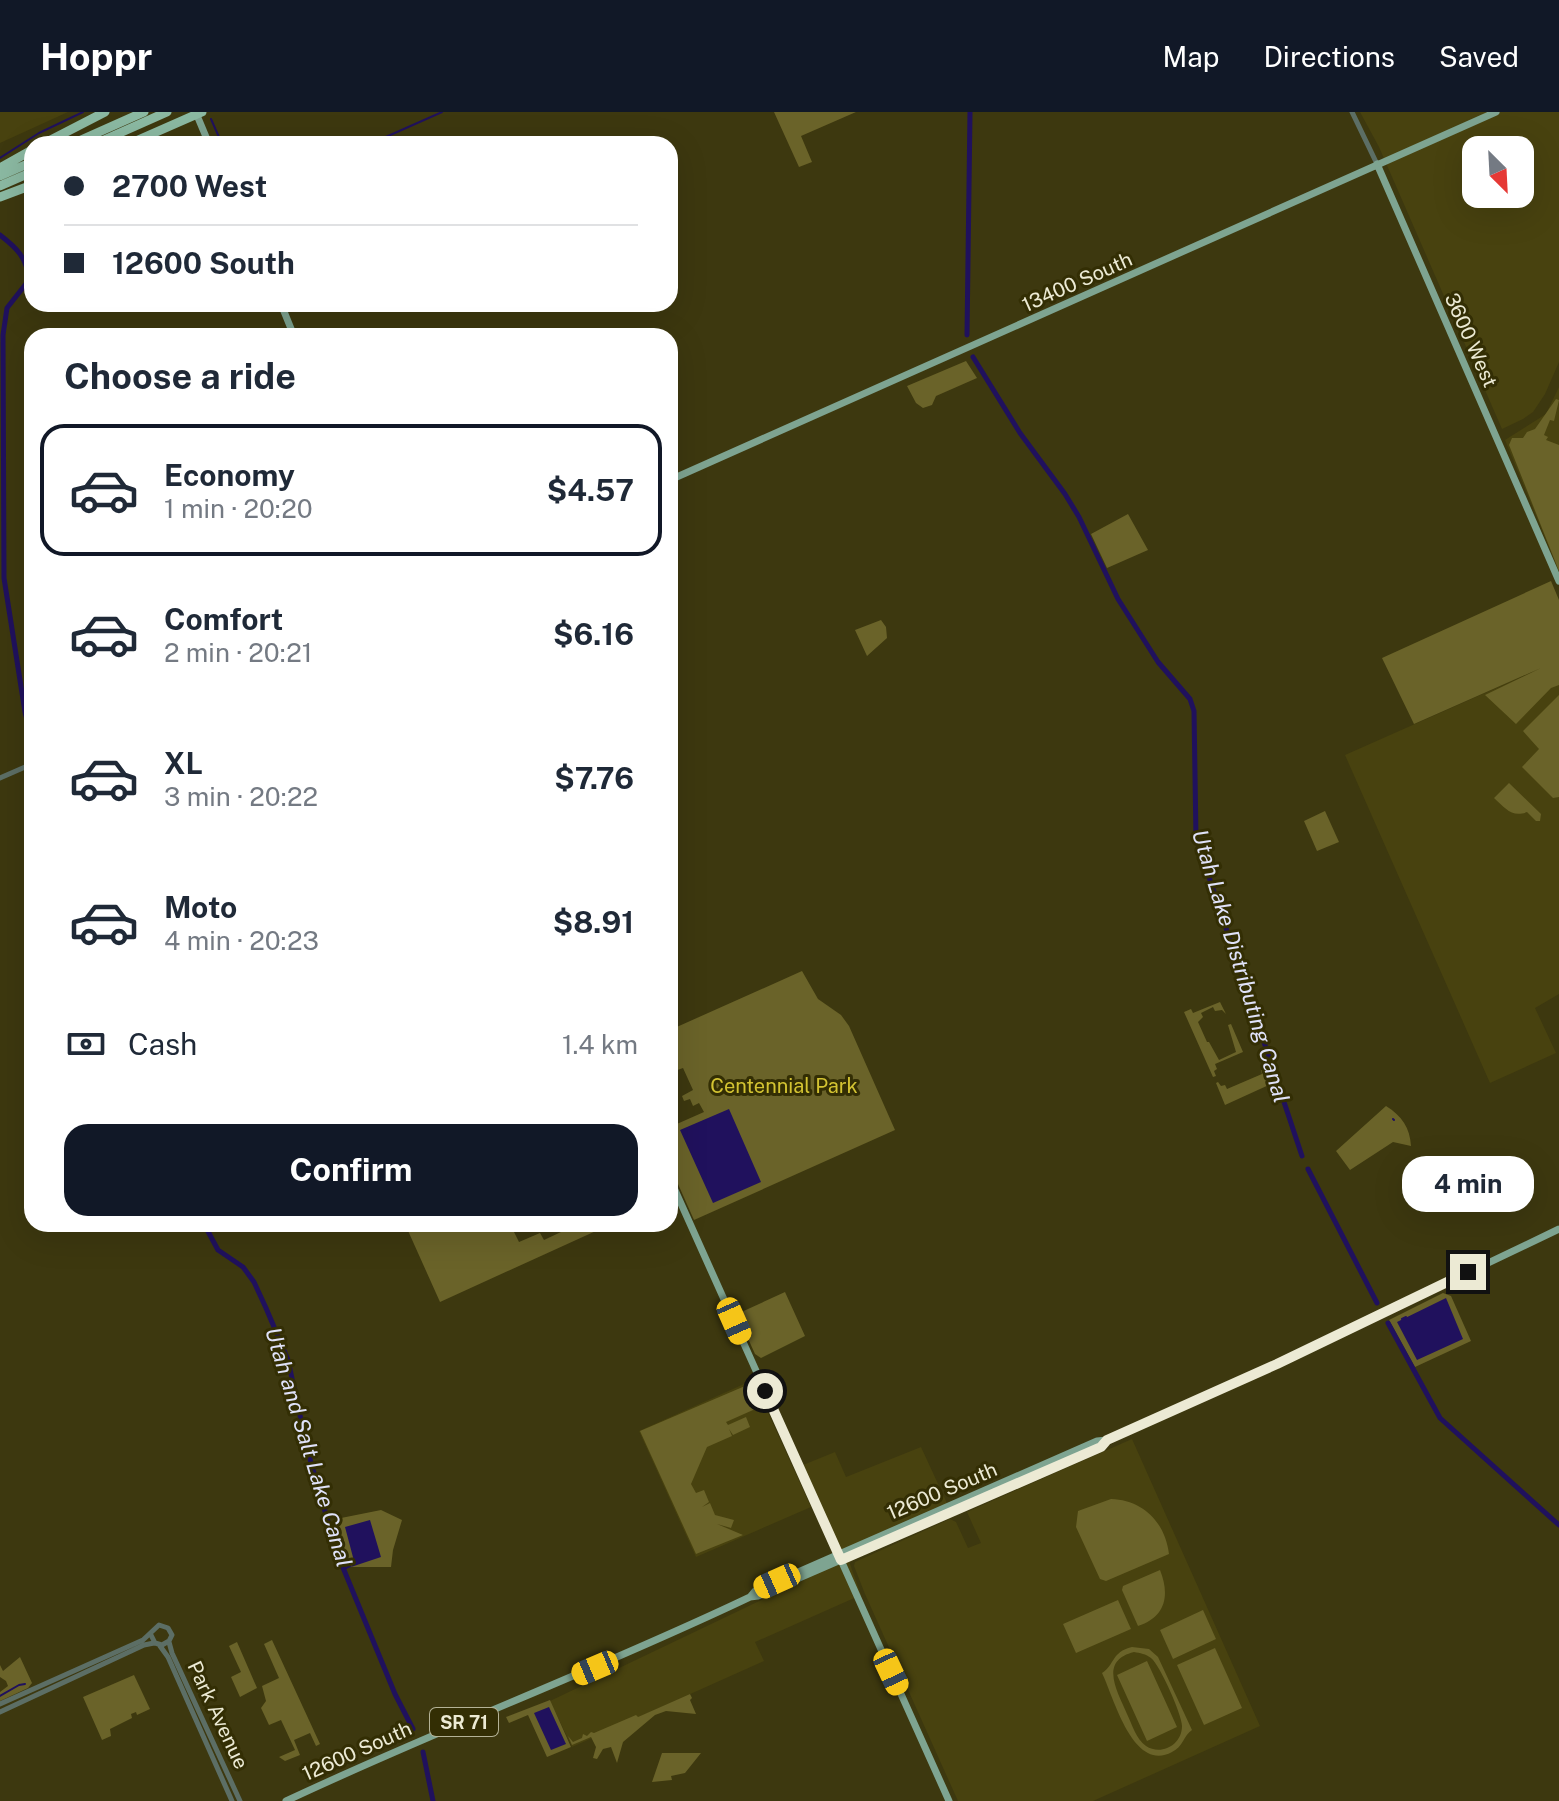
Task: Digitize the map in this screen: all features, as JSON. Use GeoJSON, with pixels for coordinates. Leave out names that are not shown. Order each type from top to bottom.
{"type":"FeatureCollection","features":[{"type":"Feature","properties":{"kind":"highway"},"geometry":{"type":"LineString","coordinates":[[58,136],[105,112]]}},
{"type":"Feature","properties":{"kind":"highway"},"geometry":{"type":"LineString","coordinates":[[90,136],[144,112]]}},
{"type":"Feature","properties":{"kind":"highway"},"geometry":{"type":"LineString","coordinates":[[113,136],[167,112]]}},
{"type":"Feature","properties":{"kind":"highway"},"geometry":{"type":"LineString","coordinates":[[147,136],[198,113]]}},
{"type":"Feature","properties":{"kind":"highway"},"geometry":{"type":"LineString","coordinates":[[0,168],[24,154]]}},
{"type":"Feature","properties":{"kind":"highway"},"geometry":{"type":"LineString","coordinates":[[0,176],[24,166]]}},
{"type":"Feature","properties":{"kind":"highway"},"geometry":{"type":"LineString","coordinates":[[0,186],[24,176]]}},
{"type":"Feature","properties":{"kind":"highway"},"geometry":{"type":"LineString","coordinates":[[0,197],[24,188]]}},
{"type":"Feature","properties":{"kind":"main road","name":"13400 South"},"geometry":{"type":"LineString","coordinates":[[678,476],[1496,112]]}},
{"type":"Feature","properties":{"kind":"main road"},"geometry":{"type":"LineString","coordinates":[[198,113],[206,136]]}},
{"type":"Feature","properties":{"kind":"main road","name":"3600 West"},"geometry":{"type":"LineString","coordinates":[[1377,164],[1559,581]]}},
{"type":"Feature","properties":{"kind":"main road"},"geometry":{"type":"LineString","coordinates":[[678,1197],[949,1801]]}},
{"type":"Feature","properties":{"kind":"main road","name":"12600 South"},"geometry":{"type":"LineString","coordinates":[[286,1801],[436,1733],[595,1668],[994,1486],[1097,1441],[1107,1440],[1277,1364],[1559,1229]]}},
{"type":"Feature","properties":{"kind":"main road","name":"12600 South"},"geometry":{"type":"LineString","coordinates":[[839,1557],[956,1511],[1101,1447],[1107,1440]]}},
{"type":"Feature","properties":{"kind":"main road"},"geometry":{"type":"LineString","coordinates":[[956,1511],[958,1506],[992,1491],[994,1486]]}},
{"type":"Feature","properties":{"kind":"street","name":"3600 West"},"geometry":{"type":"LineString","coordinates":[[1352,112],[1377,164]]}},
{"type":"Feature","properties":{"kind":"street"},"geometry":{"type":"LineString","coordinates":[[0,778],[24,768]]}},
{"type":"Feature","properties":{"kind":"street","name":"Park Avenue"},"geometry":{"type":"LineString","coordinates":[[232,1801],[166,1653],[151,1635],[156,1627],[165,1625],[171,1632],[169,1641],[172,1653],[240,1801]]}},
{"type":"Feature","properties":{"kind":"street"},"geometry":{"type":"LineString","coordinates":[[0,1704],[151,1635]]}},
{"type":"Feature","properties":{"kind":"street","name":"Park Avenue"},"geometry":{"type":"LineString","coordinates":[[0,1712],[144,1645],[169,1641]]}},
{"type":"Feature","properties":{"kind":"shaded area"},"geometry":{"type":"Polygon","coordinates":[[[0,112],[68,112],[0,143],[0,112]]]}},
{"type":"Feature","properties":{"kind":"shaded area"},"geometry":{"type":"Polygon","coordinates":[[[1360,112],[1559,112],[1559,362],[1533,412],[1502,429],[1379,147],[1360,112]]]}},
{"type":"Feature","properties":{"kind":"shaded area"},"geometry":{"type":"Polygon","coordinates":[[[1559,387],[1559,572],[1505,440],[1546,414],[1559,387]]]}},
{"type":"Feature","properties":{"kind":"shaded area"},"geometry":{"type":"Polygon","coordinates":[[[1559,660],[1559,994],[1535,1008],[1556,1053],[1490,1083],[1345,755],[1559,660]]]}},
{"type":"Feature","properties":{"kind":"shaded area"},"geometry":{"type":"Polygon","coordinates":[[[729,1109],[761,1182],[713,1203],[680,1130],[729,1109]]]}},
{"type":"Feature","properties":{"kind":"shaded area"},"geometry":{"type":"Polygon","coordinates":[[[1446,1298],[1463,1339],[1417,1360],[1397,1322],[1446,1298]]]}},
{"type":"Feature","properties":{"kind":"shaded area"},"geometry":{"type":"Polygon","coordinates":[[[753,1380],[811,1507],[696,1557],[639,1431],[753,1380]]]}},
{"type":"Feature","properties":{"kind":"shaded area"},"geometry":{"type":"Polygon","coordinates":[[[1132,1439],[1260,1726],[1093,1801],[958,1801],[865,1594],[855,1562],[950,1519],[956,1522],[968,1548],[981,1543],[967,1512],[1132,1439]]]}},
{"type":"Feature","properties":{"kind":"shaded area"},"geometry":{"type":"Polygon","coordinates":[[[921,1447],[952,1514],[849,1561],[861,1595],[755,1642],[764,1661],[572,1747],[550,1701],[845,1560],[803,1465],[835,1452],[846,1477],[921,1447]]]}},
{"type":"Feature","properties":{"kind":"shaded area"},"geometry":{"type":"Polygon","coordinates":[[[370,1520],[381,1557],[351,1567],[354,1561],[345,1527],[370,1520]]]}},
{"type":"Feature","properties":{"kind":"shaded area"},"geometry":{"type":"Polygon","coordinates":[[[549,1707],[566,1744],[551,1750],[534,1713],[549,1707]]]}},
{"type":"Feature","properties":{"kind":"green space"},"geometry":{"type":"Polygon","coordinates":[[[774,112],[856,112],[801,136],[812,162],[799,167],[774,112]]]}},
{"type":"Feature","properties":{"kind":"green space"},"geometry":{"type":"Polygon","coordinates":[[[966,361],[977,378],[936,396],[932,405],[923,408],[916,403],[907,386],[966,361]]]}},
{"type":"Feature","properties":{"kind":"green space"},"geometry":{"type":"Polygon","coordinates":[[[1556,399],[1559,400],[1554,421],[1550,420],[1544,435],[1548,437],[1546,440],[1559,445],[1559,571],[1509,445],[1512,438],[1523,438],[1535,429],[1556,399]]]}},
{"type":"Feature","properties":{"kind":"green space"},"geometry":{"type":"Polygon","coordinates":[[[1128,514],[1148,550],[1107,568],[1091,534],[1128,514]]]}},
{"type":"Feature","properties":{"kind":"green space"},"geometry":{"type":"Polygon","coordinates":[[[1551,581],[1559,600],[1559,685],[1551,688],[1516,724],[1485,695],[1541,668],[1414,724],[1382,658],[1551,581]]]}},
{"type":"Feature","properties":{"kind":"green space"},"geometry":{"type":"Polygon","coordinates":[[[881,620],[886,627],[887,638],[867,656],[855,630],[881,620]]]}},
{"type":"Feature","properties":{"kind":"green space"},"geometry":{"type":"Polygon","coordinates":[[[1559,695],[1559,797],[1553,798],[1522,767],[1539,749],[1523,731],[1559,695]]]}},
{"type":"Feature","properties":{"kind":"green space"},"geometry":{"type":"Polygon","coordinates":[[[1509,783],[1541,814],[1540,821],[1527,812],[1517,814],[1509,811],[1494,798],[1509,783]]]}},
{"type":"Feature","properties":{"kind":"green space"},"geometry":{"type":"Polygon","coordinates":[[[1325,811],[1339,842],[1317,851],[1304,821],[1325,811]]]}},
{"type":"Feature","properties":{"kind":"green space","name":"Centennial Park"},"geometry":{"type":"Polygon","coordinates":[[[802,971],[818,999],[841,1015],[849,1026],[895,1130],[694,1220],[678,1184],[678,1123],[704,1112],[699,1103],[693,1106],[690,1099],[684,1101],[682,1096],[693,1090],[683,1068],[678,1070],[678,1026],[802,971]]]}},
{"type":"Feature","properties":{"kind":"green space"},"geometry":{"type":"Polygon","coordinates":[[[1220,1002],[1226,1014],[1222,1010],[1215,1011],[1213,1007],[1201,1013],[1203,1017],[1198,1022],[1207,1042],[1219,1060],[1236,1052],[1228,1025],[1231,1024],[1243,1052],[1215,1064],[1216,1076],[1213,1077],[1184,1012],[1191,1009],[1193,1013],[1220,1002]]]}},
{"type":"Feature","properties":{"kind":"green space"},"geometry":{"type":"Polygon","coordinates":[[[1265,1068],[1271,1084],[1225,1105],[1216,1083],[1225,1085],[1227,1089],[1262,1074],[1261,1070],[1265,1068]]]}},
{"type":"Feature","properties":{"kind":"green space"},"geometry":{"type":"Polygon","coordinates":[[[1386,1106],[1404,1123],[1411,1146],[1393,1142],[1350,1170],[1336,1151],[1386,1106]]]}},
{"type":"Feature","properties":{"kind":"green space"},"geometry":{"type":"Polygon","coordinates":[[[409,1232],[514,1232],[519,1242],[540,1233],[544,1240],[561,1232],[594,1232],[440,1302],[409,1232]]]}},
{"type":"Feature","properties":{"kind":"green space"},"geometry":{"type":"Polygon","coordinates":[[[785,1292],[805,1336],[761,1358],[755,1354],[737,1314],[785,1292]]]}},
{"type":"Feature","properties":{"kind":"green space"},"geometry":{"type":"Polygon","coordinates":[[[1443,1293],[1451,1296],[1471,1341],[1415,1367],[1389,1320],[1443,1293]]]}},
{"type":"Feature","properties":{"kind":"green space"},"geometry":{"type":"Polygon","coordinates":[[[752,1383],[762,1406],[726,1422],[728,1425],[746,1417],[750,1427],[733,1435],[729,1429],[732,1436],[707,1447],[691,1484],[696,1493],[704,1490],[709,1502],[702,1507],[710,1503],[715,1515],[734,1520],[731,1528],[717,1524],[743,1535],[696,1554],[640,1431],[752,1383]]]}},
{"type":"Feature","properties":{"kind":"green space"},"geometry":{"type":"Polygon","coordinates":[[[1111,1499],[1133,1504],[1150,1515],[1163,1532],[1169,1554],[1106,1581],[1100,1579],[1076,1527],[1078,1511],[1111,1499]]]}},
{"type":"Feature","properties":{"kind":"green space"},"geometry":{"type":"Polygon","coordinates":[[[381,1510],[402,1520],[391,1567],[351,1567],[342,1547],[336,1519],[381,1510]]]}},
{"type":"Feature","properties":{"kind":"green space"},"geometry":{"type":"Polygon","coordinates":[[[1160,1570],[1165,1588],[1163,1604],[1155,1617],[1138,1626],[1123,1586],[1160,1570]]]}},
{"type":"Feature","properties":{"kind":"green space"},"geometry":{"type":"Polygon","coordinates":[[[1118,1600],[1131,1629],[1076,1653],[1063,1624],[1118,1600]]]}},
{"type":"Feature","properties":{"kind":"green space"},"geometry":{"type":"Polygon","coordinates":[[[1203,1610],[1216,1639],[1173,1659],[1160,1630],[1203,1610]]]}},
{"type":"Feature","properties":{"kind":"green space"},"geometry":{"type":"Polygon","coordinates":[[[272,1640],[320,1744],[316,1746],[310,1733],[294,1740],[300,1755],[285,1761],[279,1757],[295,1750],[281,1720],[269,1725],[261,1708],[266,1701],[262,1686],[279,1678],[264,1644],[272,1640]]]}},
{"type":"Feature","properties":{"kind":"green space"},"geometry":{"type":"Polygon","coordinates":[[[237,1642],[257,1688],[240,1697],[231,1677],[241,1672],[229,1646],[237,1642]]]}},
{"type":"Feature","properties":{"kind":"green space"},"geometry":{"type":"Polygon","coordinates":[[[1215,1648],[1242,1708],[1204,1725],[1177,1665],[1215,1648]]]}},
{"type":"Feature","properties":{"kind":"green space"},"geometry":{"type":"Polygon","coordinates":[[[1125,1649],[1149,1649],[1158,1657],[1192,1730],[1172,1752],[1158,1756],[1146,1752],[1136,1743],[1119,1715],[1102,1673],[1125,1649]],[[1134,1652],[1116,1662],[1116,1687],[1133,1727],[1146,1746],[1158,1750],[1170,1747],[1178,1739],[1182,1726],[1170,1690],[1155,1662],[1134,1652]]]}},
{"type":"Feature","properties":{"kind":"green space"},"geometry":{"type":"Polygon","coordinates":[[[20,1657],[32,1683],[0,1701],[0,1692],[8,1686],[0,1677],[0,1665],[3,1671],[20,1657]]]}},
{"type":"Feature","properties":{"kind":"green space"},"geometry":{"type":"Polygon","coordinates":[[[1147,1661],[1177,1727],[1147,1741],[1117,1675],[1147,1661]]]}},
{"type":"Feature","properties":{"kind":"green space"},"geometry":{"type":"Polygon","coordinates":[[[134,1675],[150,1709],[137,1715],[136,1712],[131,1714],[132,1718],[110,1729],[111,1736],[102,1740],[83,1697],[134,1675]]]}},
{"type":"Feature","properties":{"kind":"green space"},"geometry":{"type":"Polygon","coordinates":[[[690,1694],[696,1714],[666,1711],[655,1715],[623,1742],[617,1763],[611,1747],[603,1749],[597,1759],[593,1758],[596,1747],[591,1737],[572,1745],[568,1736],[573,1742],[582,1738],[583,1734],[587,1736],[636,1715],[638,1717],[690,1694]]]}},
{"type":"Feature","properties":{"kind":"green space"},"geometry":{"type":"Polygon","coordinates":[[[550,1700],[571,1747],[547,1757],[528,1715],[509,1723],[506,1717],[550,1700]]]}},
{"type":"Feature","properties":{"kind":"green space"},"geometry":{"type":"Polygon","coordinates":[[[662,1753],[701,1753],[685,1773],[671,1776],[672,1780],[652,1782],[662,1753]]]}},
{"type":"Feature","properties":{"kind":"waterway"},"geometry":{"type":"LineString","coordinates":[[34,136],[83,112]]}},
{"type":"Feature","properties":{"kind":"waterway"},"geometry":{"type":"LineString","coordinates":[[388,136],[442,112]]}},
{"type":"Feature","properties":{"kind":"waterway","name":"Utah Lake Distributing Canal"},"geometry":{"type":"LineString","coordinates":[[967,335],[970,112]]}},
{"type":"Feature","properties":{"kind":"waterway"},"geometry":{"type":"LineString","coordinates":[[211,119],[218,136]]}},
{"type":"Feature","properties":{"kind":"waterway"},"geometry":{"type":"LineString","coordinates":[[0,158],[24,143]]}},
{"type":"Feature","properties":{"kind":"waterway","name":"Utah and Salt Lake Canal"},"geometry":{"type":"LineString","coordinates":[[0,235],[24,262]]}},
{"type":"Feature","properties":{"kind":"waterway","name":"Utah and Salt Lake Canal"},"geometry":{"type":"LineString","coordinates":[[24,286],[7,308],[3,335],[4,578],[24,706]]}},
{"type":"Feature","properties":{"kind":"waterway","name":"Utah Lake Distributing Canal"},"geometry":{"type":"LineString","coordinates":[[973,357],[1020,433],[1079,517],[1118,599],[1158,662],[1190,699],[1194,711],[1196,838],[1302,1156]]}},
{"type":"Feature","properties":{"kind":"waterway","name":"Utah Lake Distributing Canal"},"geometry":{"type":"LineString","coordinates":[[1308,1169],[1377,1303]]}},
{"type":"Feature","properties":{"kind":"waterway","name":"Utah and Salt Lake Canal"},"geometry":{"type":"LineString","coordinates":[[208,1232],[218,1250],[243,1267],[254,1282],[288,1360],[308,1452],[337,1553],[395,1694],[413,1729]]}},
{"type":"Feature","properties":{"kind":"waterway"},"geometry":{"type":"LineString","coordinates":[[1402,1319],[1406,1317]]}},
{"type":"Feature","properties":{"kind":"waterway","name":"Utah Lake Distributing Canal"},"geometry":{"type":"LineString","coordinates":[[1388,1323],[1440,1418],[1559,1525]]}},
{"type":"Feature","properties":{"kind":"waterway","name":"Utah and Salt Lake Canal"},"geometry":{"type":"LineString","coordinates":[[344,1569],[350,1566]]}},
{"type":"Feature","properties":{"kind":"waterway"},"geometry":{"type":"LineString","coordinates":[[0,1696],[25,1684]]}},
{"type":"Feature","properties":{"kind":"waterway","name":"Utah and Salt Lake Canal"},"geometry":{"type":"LineString","coordinates":[[423,1752],[433,1801]]}},
{"type":"Feature","properties":{"kind":"route"},"geometry":{"type":"LineString","coordinates":[[765,1391],[841,1560],[1101,1447],[1107,1440],[1277,1364],[1468,1272]]}}]}
